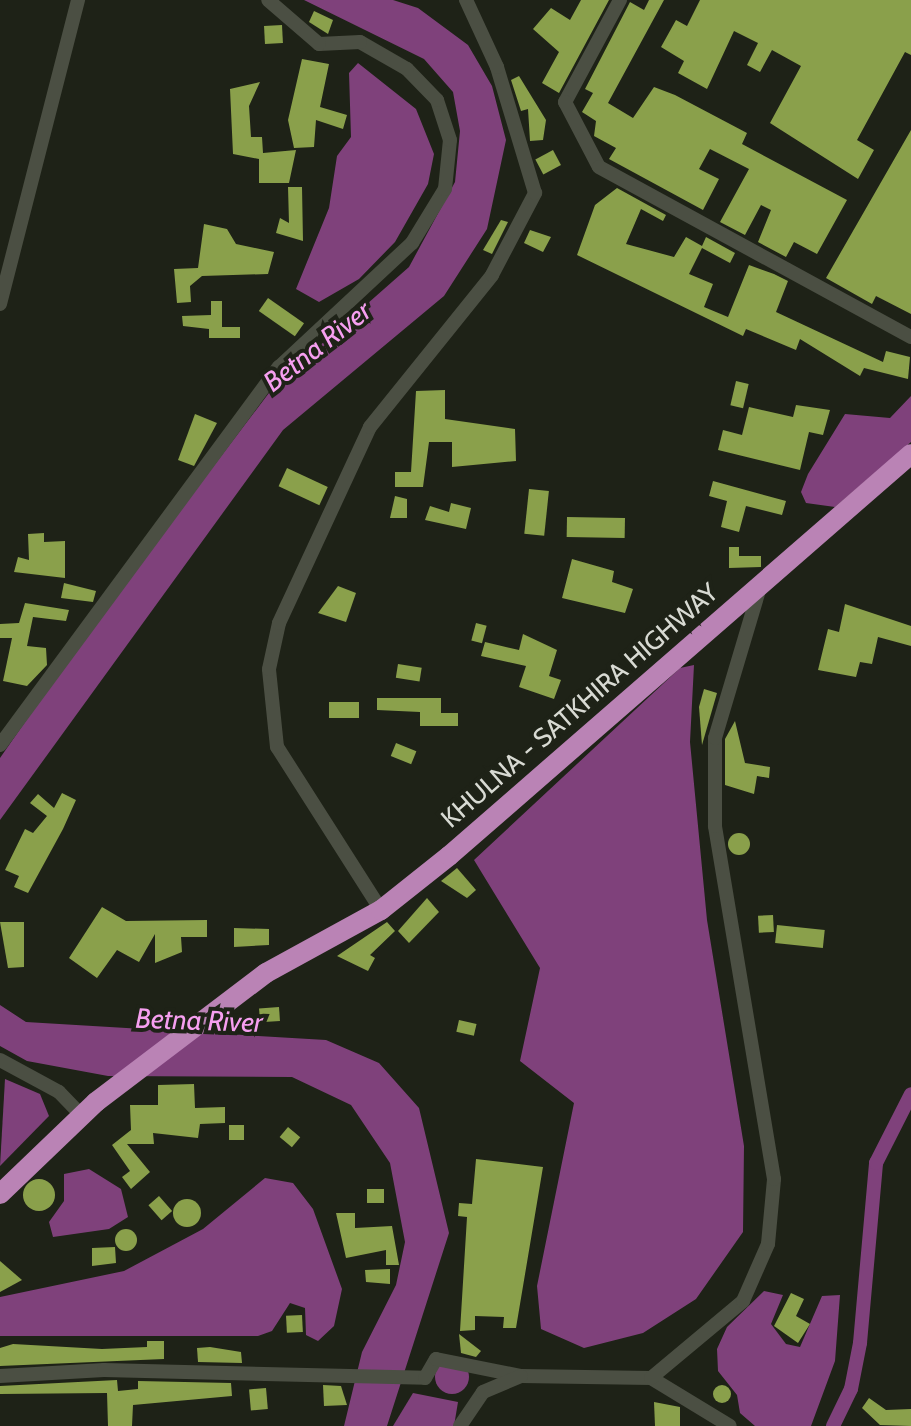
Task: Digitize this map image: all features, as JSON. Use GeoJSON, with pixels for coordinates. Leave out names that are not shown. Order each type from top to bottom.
{"type":"FeatureCollection","features":[{"type":"Feature","properties":{"kind":"highway","name":"KHULNA - SATKHIRA HIGHWAY"},"geometry":{"type":"LineString","coordinates":[[0,1194],[89,1109],[266,973],[381,910],[911,454]]}},
{"type":"Feature","properties":{"kind":"street"},"geometry":{"type":"LineString","coordinates":[[0,304],[78,0]]}},
{"type":"Feature","properties":{"kind":"street"},"geometry":{"type":"LineString","coordinates":[[0,745],[279,367],[412,243],[445,189],[450,140],[437,100],[407,69],[360,42],[319,44],[268,0]]}},
{"type":"Feature","properties":{"kind":"street"},"geometry":{"type":"LineString","coordinates":[[381,910],[277,747],[269,669],[279,623],[370,427],[492,275],[535,193],[497,67],[466,0]]}},
{"type":"Feature","properties":{"kind":"street"},"geometry":{"type":"LineString","coordinates":[[620,0],[565,102],[599,167],[911,337]]}},
{"type":"Feature","properties":{"kind":"street"},"geometry":{"type":"LineString","coordinates":[[651,1378],[743,1301],[768,1244],[774,1179],[715,826],[715,738],[762,582]]}},
{"type":"Feature","properties":{"kind":"street"},"geometry":{"type":"LineString","coordinates":[[0,1060],[89,1109]]}},
{"type":"Feature","properties":{"kind":"street"},"geometry":{"type":"LineString","coordinates":[[0,1376],[104,1370],[318,1378],[425,1378],[436,1359],[521,1376],[651,1378],[730,1426]]}},
{"type":"Feature","properties":{"kind":"street"},"geometry":{"type":"LineString","coordinates":[[460,1426],[483,1392],[521,1376]]}},
{"type":"Feature","properties":{"kind":"shaded area"},"geometry":{"type":"Polygon","coordinates":[[[304,0],[393,0],[418,8],[468,45],[492,86],[506,140],[487,229],[444,296],[283,430],[0,820],[0,758],[89,630],[275,385],[409,267],[455,182],[460,131],[453,92],[424,59],[304,0]]]}},
{"type":"Feature","properties":{"kind":"shaded area"},"geometry":{"type":"Polygon","coordinates":[[[358,63],[416,109],[434,154],[428,184],[395,242],[359,279],[319,302],[296,289],[329,208],[337,156],[351,137],[349,73],[358,63]]]}},
{"type":"Feature","properties":{"kind":"shaded area"},"geometry":{"type":"Polygon","coordinates":[[[911,396],[911,442],[835,507],[806,503],[801,492],[808,474],[845,414],[890,418],[911,396]]]}},
{"type":"Feature","properties":{"kind":"shaded area"},"geometry":{"type":"Polygon","coordinates":[[[694,665],[690,742],[707,920],[744,1146],[743,1232],[696,1299],[643,1333],[584,1348],[541,1329],[537,1286],[574,1103],[520,1061],[540,968],[474,860],[680,668],[694,665]]]}},
{"type":"Feature","properties":{"kind":"shaded area"},"geometry":{"type":"Polygon","coordinates":[[[0,1005],[26,1022],[326,1040],[379,1063],[419,1108],[449,1233],[387,1426],[344,1426],[362,1352],[396,1285],[405,1242],[390,1163],[351,1105],[292,1077],[108,1076],[27,1061],[0,1046],[0,1005]]]}},
{"type":"Feature","properties":{"kind":"shaded area"},"geometry":{"type":"Polygon","coordinates":[[[5,1079],[40,1094],[49,1116],[0,1166],[5,1079]]]}},
{"type":"Feature","properties":{"kind":"shaded area"},"geometry":{"type":"Polygon","coordinates":[[[89,1169],[121,1189],[128,1217],[109,1229],[53,1237],[49,1222],[64,1201],[64,1174],[89,1169]]]}},
{"type":"Feature","properties":{"kind":"shaded area"},"geometry":{"type":"Polygon","coordinates":[[[265,1178],[293,1183],[313,1209],[342,1289],[334,1326],[318,1341],[306,1335],[305,1308],[290,1303],[272,1331],[258,1336],[0,1336],[0,1297],[124,1271],[203,1229],[265,1178]]]}},
{"type":"Feature","properties":{"kind":"shaded area"},"geometry":{"type":"Polygon","coordinates":[[[764,1291],[783,1295],[771,1324],[786,1344],[800,1347],[822,1296],[840,1295],[835,1361],[811,1426],[755,1426],[740,1413],[737,1395],[718,1371],[717,1349],[727,1327],[764,1291]]]}},
{"type":"Feature","properties":{"kind":"shaded area"},"geometry":{"type":"Polygon","coordinates":[[[452,1360],[464,1365],[469,1377],[464,1389],[452,1394],[440,1389],[435,1377],[440,1365],[452,1360]]]}},
{"type":"Feature","properties":{"kind":"shaded area"},"geometry":{"type":"Polygon","coordinates":[[[413,1393],[458,1402],[454,1426],[393,1426],[413,1393]]]}},
{"type":"Feature","properties":{"kind":"building"},"geometry":{"type":"Polygon","coordinates":[[[581,0],[609,0],[559,93],[542,83],[559,52],[533,29],[551,8],[570,20],[581,0]]]}},
{"type":"Feature","properties":{"kind":"building"},"geometry":{"type":"Polygon","coordinates":[[[649,0],[664,0],[608,103],[633,118],[654,87],[675,95],[747,133],[742,144],[847,200],[817,254],[794,242],[786,257],[758,242],[771,210],[761,205],[745,235],[720,222],[749,169],[710,149],[699,169],[719,179],[703,210],[609,159],[616,148],[594,136],[596,121],[582,112],[593,93],[585,89],[630,2],[644,10],[649,0]]]}},
{"type":"Feature","properties":{"kind":"building"},"geometry":{"type":"Polygon","coordinates":[[[700,0],[911,0],[911,55],[905,52],[857,140],[874,150],[858,179],[770,123],[801,66],[772,50],[760,72],[747,65],[758,43],[734,31],[707,89],[678,73],[684,61],[661,47],[676,20],[687,26],[700,0]]]}},
{"type":"Feature","properties":{"kind":"building"},"geometry":{"type":"Polygon","coordinates":[[[314,11],[333,20],[328,34],[309,22],[314,11]]]}},
{"type":"Feature","properties":{"kind":"building"},"geometry":{"type":"Polygon","coordinates":[[[282,25],[283,43],[265,44],[264,26],[282,25]]]}},
{"type":"Feature","properties":{"kind":"building"},"geometry":{"type":"Polygon","coordinates":[[[302,59],[329,64],[320,107],[347,115],[343,129],[316,120],[314,147],[294,148],[288,120],[302,59]]]}},
{"type":"Feature","properties":{"kind":"building"},"geometry":{"type":"Polygon","coordinates":[[[519,76],[546,120],[543,140],[530,141],[528,109],[521,111],[511,80],[519,76]]]}},
{"type":"Feature","properties":{"kind":"building"},"geometry":{"type":"Polygon","coordinates":[[[260,82],[249,106],[251,137],[262,137],[263,153],[296,150],[289,183],[259,183],[259,159],[233,154],[230,89],[260,82]]]}},
{"type":"Feature","properties":{"kind":"building"},"geometry":{"type":"Polygon","coordinates":[[[911,130],[911,314],[876,296],[872,304],[826,278],[911,130]]]}},
{"type":"Feature","properties":{"kind":"building"},"geometry":{"type":"Polygon","coordinates":[[[553,150],[561,165],[543,174],[535,159],[553,150]]]}},
{"type":"Feature","properties":{"kind":"building"},"geometry":{"type":"Polygon","coordinates":[[[288,187],[302,187],[303,241],[276,233],[280,218],[289,223],[288,187]]]}},
{"type":"Feature","properties":{"kind":"building"},"geometry":{"type":"Polygon","coordinates":[[[617,188],[666,215],[663,221],[641,209],[626,244],[674,257],[686,237],[702,246],[706,237],[735,253],[730,263],[702,248],[689,274],[713,284],[704,307],[728,317],[749,265],[788,281],[776,312],[883,362],[886,351],[910,357],[908,379],[864,368],[860,376],[800,339],[796,350],[746,329],[743,336],[577,255],[595,205],[617,188]]]}},
{"type":"Feature","properties":{"kind":"building"},"geometry":{"type":"Polygon","coordinates":[[[501,220],[508,222],[492,254],[483,250],[501,220]]]}},
{"type":"Feature","properties":{"kind":"building"},"geometry":{"type":"Polygon","coordinates":[[[204,224],[227,229],[236,244],[274,252],[268,274],[202,276],[190,286],[191,302],[177,303],[174,269],[198,268],[204,224]]]}},
{"type":"Feature","properties":{"kind":"building"},"geometry":{"type":"Polygon","coordinates":[[[530,230],[551,237],[543,252],[524,243],[530,230]]]}},
{"type":"Feature","properties":{"kind":"building"},"geometry":{"type":"Polygon","coordinates":[[[268,298],[304,323],[295,336],[259,311],[268,298]]]}},
{"type":"Feature","properties":{"kind":"building"},"geometry":{"type":"Polygon","coordinates":[[[211,301],[222,301],[222,327],[240,327],[240,338],[209,338],[209,329],[183,326],[182,316],[211,315],[211,301]]]}},
{"type":"Feature","properties":{"kind":"building"},"geometry":{"type":"Polygon","coordinates":[[[736,381],[749,384],[743,408],[730,405],[736,381]]]}},
{"type":"Feature","properties":{"kind":"building"},"geometry":{"type":"Polygon","coordinates":[[[445,390],[445,419],[515,429],[516,461],[452,467],[452,442],[429,442],[423,487],[395,487],[395,472],[411,472],[416,391],[445,390]]]}},
{"type":"Feature","properties":{"kind":"building"},"geometry":{"type":"Polygon","coordinates":[[[796,405],[830,410],[823,435],[809,432],[800,470],[718,450],[723,430],[742,435],[749,407],[793,417],[796,405]]]}},
{"type":"Feature","properties":{"kind":"building"},"geometry":{"type":"Polygon","coordinates":[[[195,414],[217,423],[194,466],[178,460],[195,414]]]}},
{"type":"Feature","properties":{"kind":"building"},"geometry":{"type":"Polygon","coordinates":[[[287,468],[328,487],[319,505],[279,486],[287,468]]]}},
{"type":"Feature","properties":{"kind":"building"},"geometry":{"type":"Polygon","coordinates":[[[713,481],[786,501],[782,515],[746,506],[739,532],[721,527],[727,501],[709,496],[713,481]]]}},
{"type":"Feature","properties":{"kind":"building"},"geometry":{"type":"Polygon","coordinates":[[[529,489],[549,491],[544,536],[524,534],[529,489]]]}},
{"type":"Feature","properties":{"kind":"building"},"geometry":{"type":"Polygon","coordinates":[[[395,496],[407,499],[407,518],[390,518],[395,496]]]}},
{"type":"Feature","properties":{"kind":"building"},"geometry":{"type":"Polygon","coordinates":[[[451,503],[471,508],[466,529],[425,520],[430,506],[449,512],[451,503]]]}},
{"type":"Feature","properties":{"kind":"building"},"geometry":{"type":"Polygon","coordinates":[[[567,517],[625,518],[625,538],[567,537],[567,517]]]}},
{"type":"Feature","properties":{"kind":"building"},"geometry":{"type":"Polygon","coordinates":[[[44,533],[44,542],[65,541],[65,578],[14,572],[18,557],[29,560],[28,534],[44,533]]]}},
{"type":"Feature","properties":{"kind":"building"},"geometry":{"type":"Polygon","coordinates":[[[729,547],[739,547],[739,556],[761,556],[761,567],[729,568],[729,547]]]}},
{"type":"Feature","properties":{"kind":"building"},"geometry":{"type":"Polygon","coordinates":[[[572,559],[614,571],[612,582],[633,589],[625,613],[562,598],[572,559]]]}},
{"type":"Feature","properties":{"kind":"building"},"geometry":{"type":"Polygon","coordinates":[[[64,583],[96,591],[93,602],[61,598],[64,583]]]}},
{"type":"Feature","properties":{"kind":"building"},"geometry":{"type":"Polygon","coordinates":[[[338,586],[356,593],[346,622],[318,613],[338,586]]]}},
{"type":"Feature","properties":{"kind":"building"},"geometry":{"type":"Polygon","coordinates":[[[25,603],[69,610],[66,621],[33,617],[27,646],[46,648],[47,665],[27,686],[3,681],[12,638],[0,638],[0,624],[19,623],[25,603]]]}},
{"type":"Feature","properties":{"kind":"building"},"geometry":{"type":"Polygon","coordinates":[[[845,604],[911,626],[911,646],[878,637],[872,664],[860,662],[856,677],[818,670],[828,629],[839,632],[845,604]]]}},
{"type":"Feature","properties":{"kind":"building"},"geometry":{"type":"Polygon","coordinates":[[[476,623],[487,626],[482,643],[471,640],[476,623]]]}},
{"type":"Feature","properties":{"kind":"building"},"geometry":{"type":"Polygon","coordinates":[[[523,634],[557,650],[549,676],[561,680],[554,699],[519,687],[526,666],[481,656],[485,642],[519,650],[523,634]]]}},
{"type":"Feature","properties":{"kind":"building"},"geometry":{"type":"Polygon","coordinates":[[[398,664],[422,668],[420,682],[396,678],[398,664]]]}},
{"type":"Feature","properties":{"kind":"building"},"geometry":{"type":"Polygon","coordinates":[[[704,689],[717,693],[702,745],[699,707],[704,689]]]}},
{"type":"Feature","properties":{"kind":"building"},"geometry":{"type":"Polygon","coordinates":[[[377,698],[441,698],[441,713],[458,713],[458,726],[420,726],[420,712],[377,710],[377,698]]]}},
{"type":"Feature","properties":{"kind":"building"},"geometry":{"type":"Polygon","coordinates":[[[329,702],[359,702],[359,718],[329,718],[329,702]]]}},
{"type":"Feature","properties":{"kind":"building"},"geometry":{"type":"Polygon","coordinates":[[[735,721],[745,763],[770,767],[769,778],[757,776],[754,794],[725,785],[725,739],[735,721]]]}},
{"type":"Feature","properties":{"kind":"building"},"geometry":{"type":"Polygon","coordinates":[[[396,743],[416,751],[411,764],[391,756],[396,743]]]}},
{"type":"Feature","properties":{"kind":"building"},"geometry":{"type":"Polygon","coordinates":[[[62,793],[76,800],[28,893],[14,887],[19,876],[5,870],[25,829],[33,833],[47,816],[30,803],[38,794],[54,808],[62,793]]]}},
{"type":"Feature","properties":{"kind":"building"},"geometry":{"type":"Polygon","coordinates":[[[739,833],[747,836],[750,844],[747,852],[739,855],[731,852],[728,844],[731,836],[739,833]]]}},
{"type":"Feature","properties":{"kind":"building"},"geometry":{"type":"Polygon","coordinates":[[[457,868],[476,890],[467,898],[441,881],[457,868]]]}},
{"type":"Feature","properties":{"kind":"building"},"geometry":{"type":"Polygon","coordinates":[[[427,898],[439,912],[409,943],[398,931],[427,898]]]}},
{"type":"Feature","properties":{"kind":"building"},"geometry":{"type":"Polygon","coordinates":[[[102,907],[126,921],[207,920],[207,937],[181,937],[182,952],[155,963],[155,934],[139,962],[117,950],[97,978],[69,958],[102,907]]]}},
{"type":"Feature","properties":{"kind":"building"},"geometry":{"type":"Polygon","coordinates":[[[773,915],[774,932],[759,933],[758,916],[773,915]]]}},
{"type":"Feature","properties":{"kind":"building"},"geometry":{"type":"Polygon","coordinates":[[[0,922],[24,922],[24,967],[8,968],[0,922]]]}},
{"type":"Feature","properties":{"kind":"building"},"geometry":{"type":"Polygon","coordinates":[[[387,922],[395,931],[370,955],[375,958],[368,971],[337,956],[387,922]]]}},
{"type":"Feature","properties":{"kind":"building"},"geometry":{"type":"Polygon","coordinates":[[[777,925],[825,930],[823,948],[775,943],[777,925]]]}},
{"type":"Feature","properties":{"kind":"building"},"geometry":{"type":"Polygon","coordinates":[[[234,928],[269,929],[269,945],[234,947],[234,928]]]}},
{"type":"Feature","properties":{"kind":"building"},"geometry":{"type":"Polygon","coordinates":[[[279,1007],[280,1021],[260,1022],[259,1008],[279,1007]]]}},
{"type":"Feature","properties":{"kind":"building"},"geometry":{"type":"Polygon","coordinates":[[[459,1020],[477,1024],[474,1036],[456,1032],[459,1020]]]}},
{"type":"Feature","properties":{"kind":"building"},"geometry":{"type":"Polygon","coordinates":[[[194,1084],[195,1108],[225,1107],[225,1123],[200,1124],[198,1138],[153,1133],[154,1144],[127,1144],[150,1172],[131,1189],[122,1177],[130,1171],[112,1145],[131,1130],[130,1105],[158,1105],[158,1085],[194,1084]]]}},
{"type":"Feature","properties":{"kind":"building"},"geometry":{"type":"Polygon","coordinates":[[[229,1125],[244,1125],[244,1140],[229,1140],[229,1125]]]}},
{"type":"Feature","properties":{"kind":"building"},"geometry":{"type":"Polygon","coordinates":[[[288,1127],[300,1137],[292,1147],[280,1137],[288,1127]]]}},
{"type":"Feature","properties":{"kind":"building"},"geometry":{"type":"Polygon","coordinates":[[[476,1159],[543,1167],[516,1328],[503,1328],[504,1317],[475,1316],[475,1330],[460,1331],[467,1217],[458,1216],[459,1203],[472,1204],[476,1159]]]}},
{"type":"Feature","properties":{"kind":"building"},"geometry":{"type":"Polygon","coordinates":[[[39,1179],[50,1184],[55,1195],[50,1206],[39,1211],[28,1206],[23,1195],[28,1184],[39,1179]]]}},
{"type":"Feature","properties":{"kind":"building"},"geometry":{"type":"Polygon","coordinates":[[[367,1189],[384,1189],[384,1203],[367,1203],[367,1189]]]}},
{"type":"Feature","properties":{"kind":"building"},"geometry":{"type":"Polygon","coordinates":[[[159,1196],[172,1211],[162,1220],[148,1205],[159,1196]]]}},
{"type":"Feature","properties":{"kind":"building"},"geometry":{"type":"Polygon","coordinates":[[[187,1199],[197,1203],[201,1213],[197,1223],[187,1227],[177,1223],[173,1213],[177,1203],[187,1199]]]}},
{"type":"Feature","properties":{"kind":"building"},"geometry":{"type":"Polygon","coordinates":[[[336,1213],[355,1213],[355,1228],[392,1226],[399,1265],[386,1265],[386,1250],[346,1258],[336,1213]]]}},
{"type":"Feature","properties":{"kind":"building"},"geometry":{"type":"Polygon","coordinates":[[[126,1229],[134,1232],[137,1240],[134,1248],[126,1251],[118,1248],[115,1240],[118,1232],[126,1229]]]}},
{"type":"Feature","properties":{"kind":"building"},"geometry":{"type":"Polygon","coordinates":[[[115,1247],[116,1263],[92,1266],[92,1248],[115,1247]]]}},
{"type":"Feature","properties":{"kind":"building"},"geometry":{"type":"Polygon","coordinates":[[[0,1261],[22,1280],[0,1292],[0,1261]]]}},
{"type":"Feature","properties":{"kind":"building"},"geometry":{"type":"Polygon","coordinates":[[[390,1269],[390,1284],[366,1282],[365,1270],[390,1269]]]}},
{"type":"Feature","properties":{"kind":"building"},"geometry":{"type":"Polygon","coordinates":[[[791,1293],[804,1299],[796,1316],[810,1324],[798,1343],[774,1326],[791,1293]]]}},
{"type":"Feature","properties":{"kind":"building"},"geometry":{"type":"Polygon","coordinates":[[[302,1315],[303,1332],[287,1333],[286,1316],[302,1315]]]}},
{"type":"Feature","properties":{"kind":"building"},"geometry":{"type":"Polygon","coordinates":[[[459,1334],[481,1351],[476,1357],[461,1353],[459,1334]]]}},
{"type":"Feature","properties":{"kind":"building"},"geometry":{"type":"Polygon","coordinates":[[[147,1341],[164,1341],[164,1359],[0,1366],[0,1348],[13,1344],[102,1349],[147,1347],[147,1341]]]}},
{"type":"Feature","properties":{"kind":"building"},"geometry":{"type":"Polygon","coordinates":[[[197,1348],[241,1352],[242,1363],[198,1362],[197,1348]]]}},
{"type":"Feature","properties":{"kind":"building"},"geometry":{"type":"Polygon","coordinates":[[[117,1380],[118,1391],[138,1389],[138,1381],[231,1383],[232,1396],[133,1405],[132,1426],[108,1426],[107,1393],[0,1394],[0,1386],[117,1380]]]}},
{"type":"Feature","properties":{"kind":"building"},"geometry":{"type":"Polygon","coordinates":[[[323,1385],[341,1386],[347,1405],[324,1406],[323,1385]]]}},
{"type":"Feature","properties":{"kind":"building"},"geometry":{"type":"Polygon","coordinates":[[[722,1385],[731,1394],[722,1403],[713,1394],[722,1385]]]}},
{"type":"Feature","properties":{"kind":"building"},"geometry":{"type":"Polygon","coordinates":[[[266,1388],[268,1409],[251,1410],[249,1389],[266,1388]]]}},
{"type":"Feature","properties":{"kind":"building"},"geometry":{"type":"Polygon","coordinates":[[[869,1398],[886,1410],[911,1409],[911,1426],[880,1425],[862,1408],[869,1398]]]}},
{"type":"Feature","properties":{"kind":"building"},"geometry":{"type":"Polygon","coordinates":[[[654,1402],[680,1407],[680,1426],[655,1426],[654,1402]]]}},
{"type":"Feature","properties":{"kind":"waterway"},"geometry":{"type":"LineString","coordinates":[[833,1426],[851,1389],[860,1343],[876,1163],[911,1094]]}},
{"type":"Feature","properties":{"kind":"water label","name":"Betna River"},"geometry":{"type":"Point","coordinates":[317,346]}},
{"type":"Feature","properties":{"kind":"water label","name":"Betna River"},"geometry":{"type":"Point","coordinates":[199,1020]}}]}
